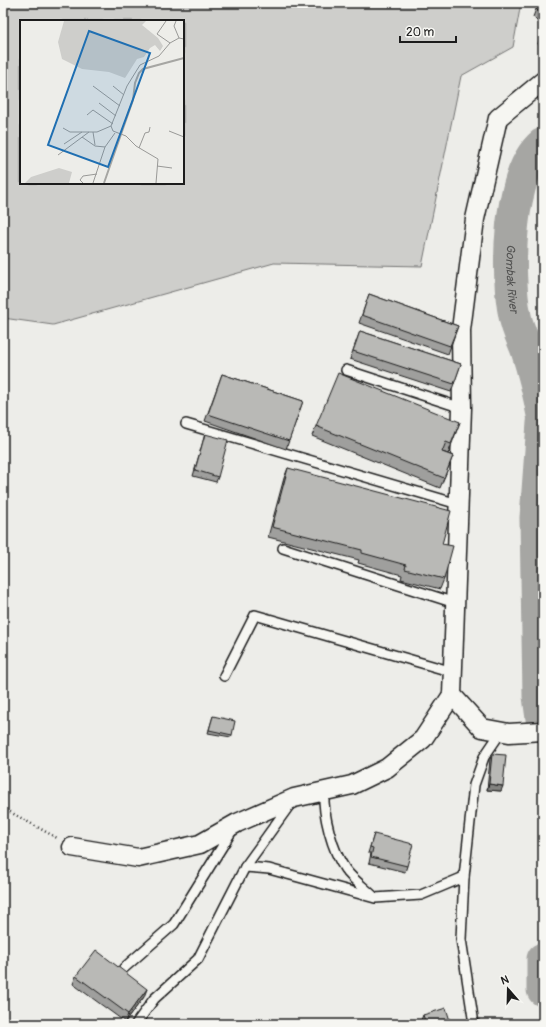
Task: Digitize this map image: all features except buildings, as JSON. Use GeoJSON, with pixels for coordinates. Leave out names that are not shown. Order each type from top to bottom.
{"type":"FeatureCollection","features":[{"type":"Feature","properties":{"kind":"street"},"geometry":{"type":"LineString","coordinates":[[72,847],[138,858],[200,844],[237,823],[294,798],[352,785],[387,768],[423,739],[452,695],[462,408],[461,330],[475,219],[498,118],[543,81]]}},
{"type":"Feature","properties":{"kind":"street"},"geometry":{"type":"LineString","coordinates":[[452,695],[482,728],[505,733],[543,731]]}},
{"type":"Feature","properties":{"kind":"lane"},"geometry":{"type":"LineString","coordinates":[[346,370],[462,408]]}},
{"type":"Feature","properties":{"kind":"lane"},"geometry":{"type":"LineString","coordinates":[[186,424],[458,504]]}},
{"type":"Feature","properties":{"kind":"lane"},"geometry":{"type":"LineString","coordinates":[[284,548],[455,603]]}},
{"type":"Feature","properties":{"kind":"lane"},"geometry":{"type":"LineString","coordinates":[[224,676],[255,615],[453,672]]}},
{"type":"Feature","properties":{"kind":"lane"},"geometry":{"type":"LineString","coordinates":[[474,1024],[461,939],[464,877],[474,786],[484,756],[505,733]]}},
{"type":"Feature","properties":{"kind":"lane"},"geometry":{"type":"LineString","coordinates":[[324,792],[324,808],[329,833],[345,869],[375,898]]}},
{"type":"Feature","properties":{"kind":"lane"},"geometry":{"type":"LineString","coordinates":[[136,1024],[154,999],[198,959],[245,867],[294,798]]}},
{"type":"Feature","properties":{"kind":"lane"},"geometry":{"type":"LineString","coordinates":[[124,968],[174,924],[237,823]]}},
{"type":"Feature","properties":{"kind":"lane"},"geometry":{"type":"LineString","coordinates":[[245,867],[269,869],[375,898],[421,895],[464,877]]}},
{"type":"Feature","properties":{"kind":"path"},"geometry":{"type":"LineString","coordinates":[[3,808],[72,847]]}},
{"type":"Feature","properties":{"kind":"shaded area"},"geometry":{"type":"Polygon","coordinates":[[[3,3],[521,3],[513,47],[461,76],[422,266],[274,263],[53,325],[3,318],[3,3]]]}},
{"type":"Feature","properties":{"kind":"waterway","name":"Gombak River"},"geometry":{"type":"LineString","coordinates":[[543,144],[531,158],[516,200],[512,225],[511,251],[512,298],[516,320],[532,366],[543,415]]}},
{"type":"Feature","properties":{"kind":"waterway","name":"Gombak River"},"geometry":{"type":"LineString","coordinates":[[543,423],[536,518],[539,696],[543,726]]}},
{"type":"Feature","properties":{"kind":"waterway","name":"Gombak River"},"geometry":{"type":"LineString","coordinates":[[543,959],[543,990]]}}]}
